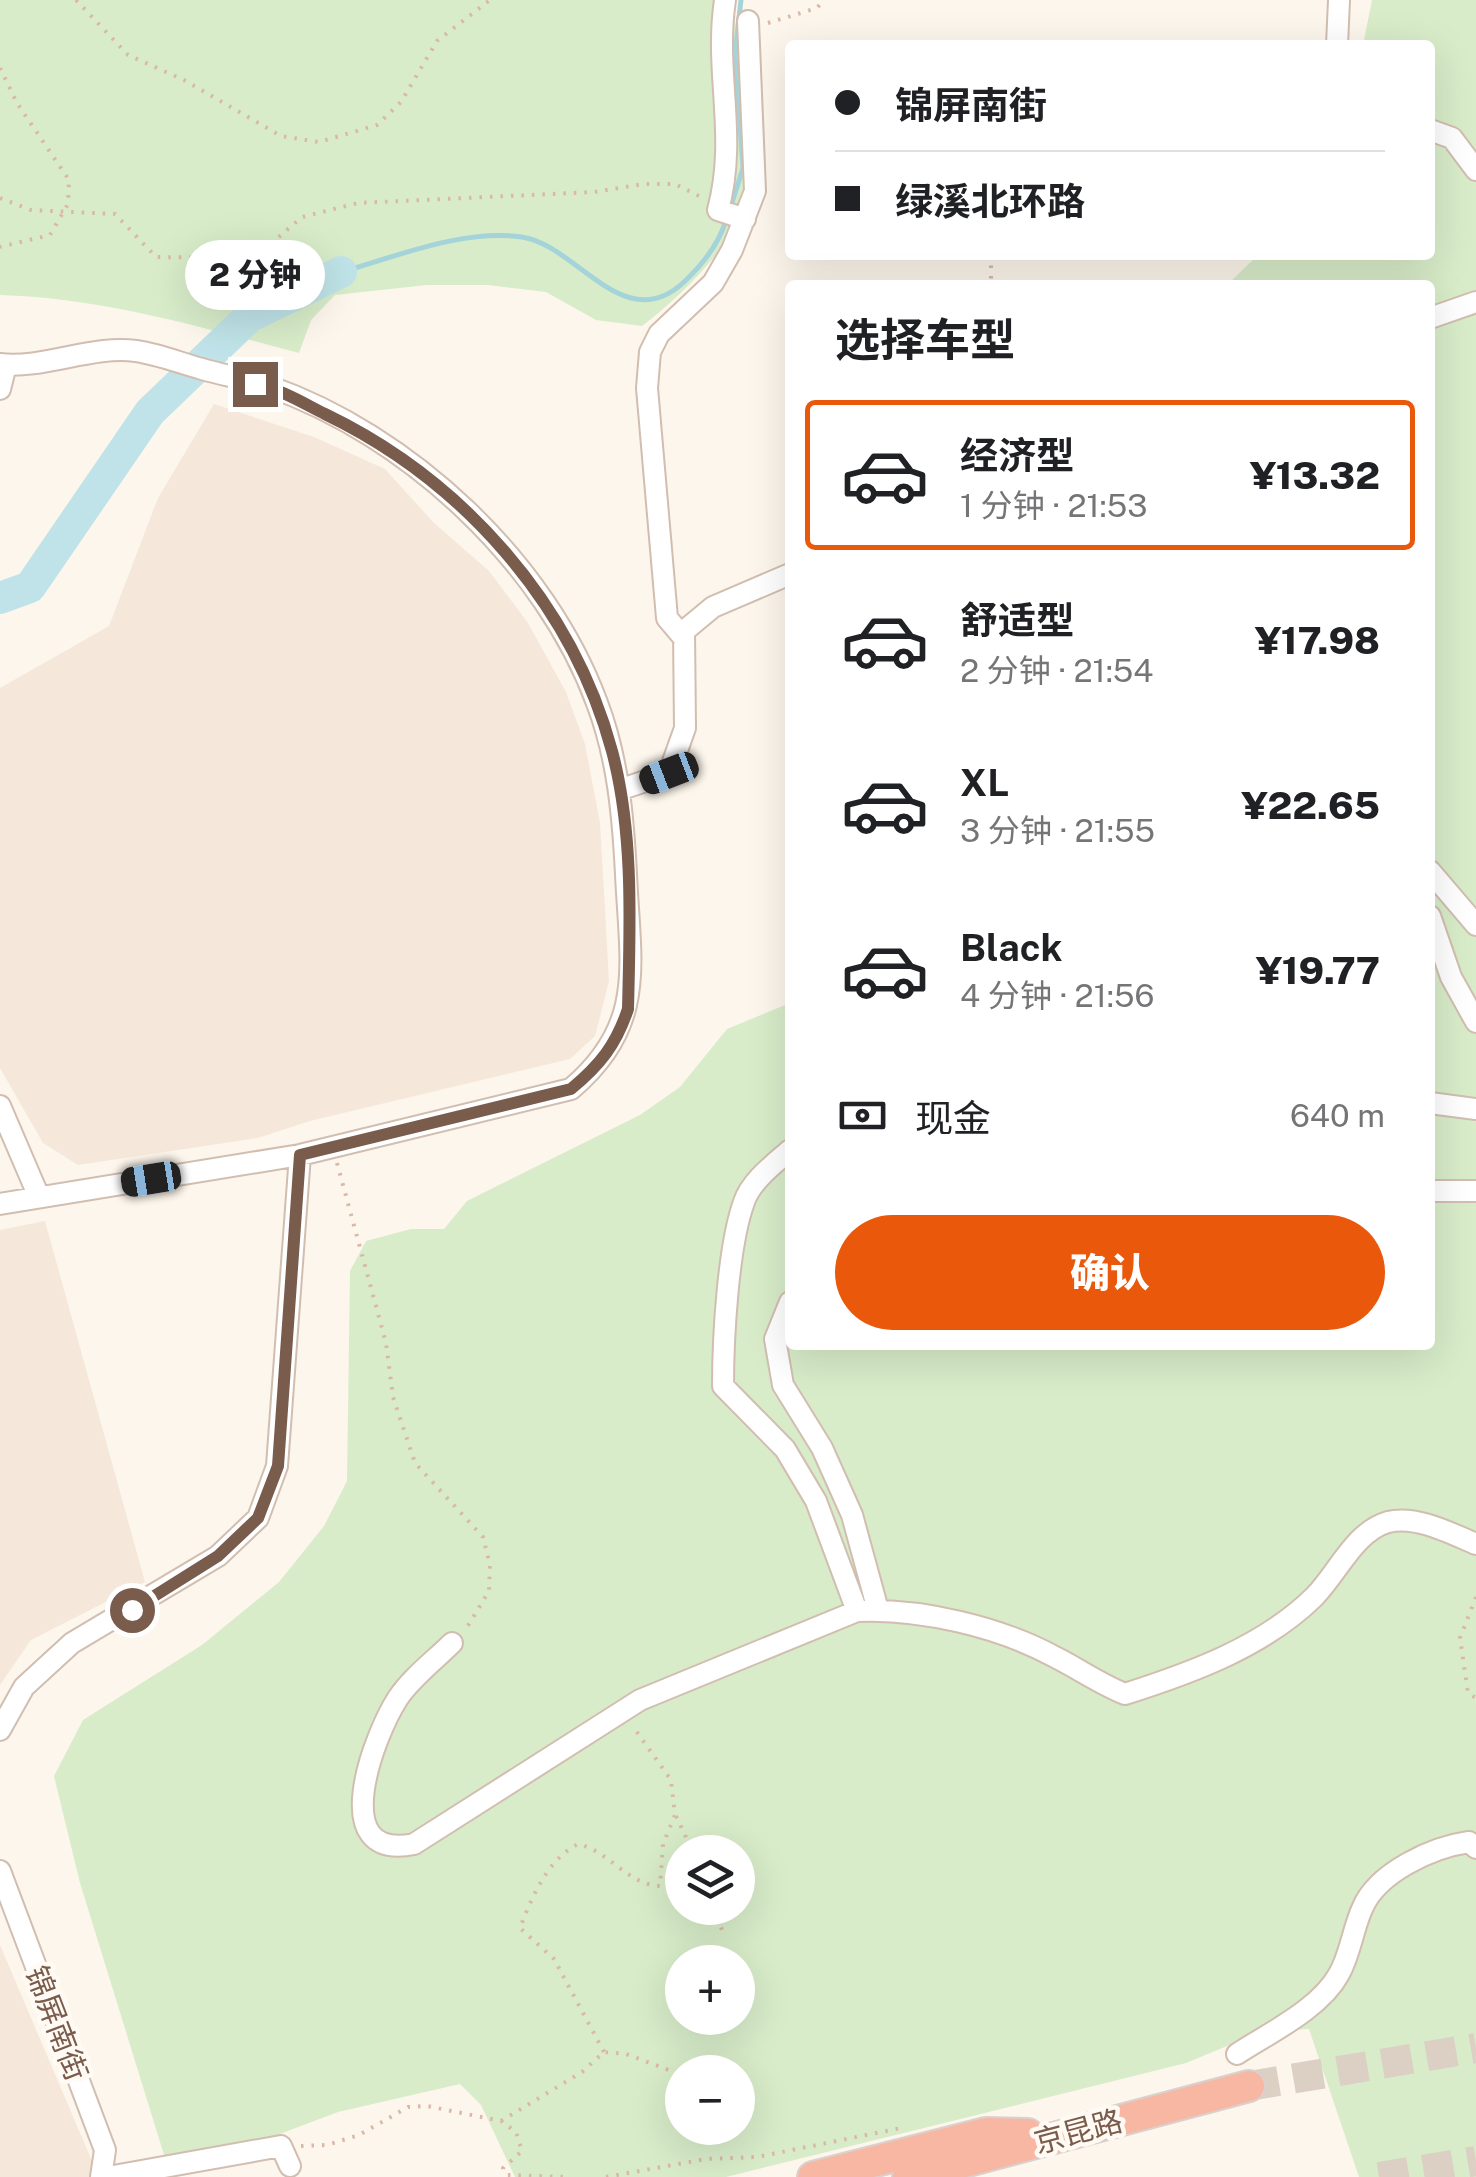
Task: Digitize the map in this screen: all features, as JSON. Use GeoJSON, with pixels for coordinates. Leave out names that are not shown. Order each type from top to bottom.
{"type":"FeatureCollection","features":[{"type":"Feature","properties":{"kind":"highway","name":"京昆路"},"geometry":{"type":"LineString","coordinates":[[908,2177],[1249,2086]]}},
{"type":"Feature","properties":{"kind":"highway"},"geometry":{"type":"LineString","coordinates":[[813,2177],[986,2133],[1061,2135]]}},
{"type":"Feature","properties":{"kind":"street"},"geometry":{"type":"LineString","coordinates":[[725,0],[720,46],[730,139],[718,210],[742,218]]}},
{"type":"Feature","properties":{"kind":"street"},"geometry":{"type":"LineString","coordinates":[[1338,40],[1339,0]]}},
{"type":"Feature","properties":{"kind":"street"},"geometry":{"type":"LineString","coordinates":[[682,636],[666,618],[647,388],[650,352],[659,334],[713,283],[755,192],[748,24]]}},
{"type":"Feature","properties":{"kind":"street"},"geometry":{"type":"LineString","coordinates":[[1435,132],[1452,138],[1476,170]]}},
{"type":"Feature","properties":{"kind":"street"},"geometry":{"type":"LineString","coordinates":[[1435,316],[1476,302]]}},
{"type":"Feature","properties":{"kind":"street"},"geometry":{"type":"LineString","coordinates":[[0,389],[3,364],[133,350],[255,384],[367,434],[440,483],[506,552],[562,629],[597,701],[619,790],[629,943],[628,1009],[619,1036],[601,1064],[571,1089],[300,1155],[0,1204]]}},
{"type":"Feature","properties":{"kind":"street"},"geometry":{"type":"LineString","coordinates":[[619,790],[669,773],[685,728],[682,636],[695,618],[785,576]]}},
{"type":"Feature","properties":{"kind":"street"},"geometry":{"type":"LineString","coordinates":[[1435,877],[1476,924]]}},
{"type":"Feature","properties":{"kind":"street"},"geometry":{"type":"LineString","coordinates":[[1435,931],[1451,977],[1476,1022]]}},
{"type":"Feature","properties":{"kind":"street"},"geometry":{"type":"LineString","coordinates":[[1435,1104],[1476,1109]]}},
{"type":"Feature","properties":{"kind":"street"},"geometry":{"type":"LineString","coordinates":[[0,1106],[39,1197]]}},
{"type":"Feature","properties":{"kind":"street"},"geometry":{"type":"LineString","coordinates":[[785,1154],[766,1170],[744,1200],[723,1334],[723,1386],[792,1462],[816,1501],[867,1610]]}},
{"type":"Feature","properties":{"kind":"street"},"geometry":{"type":"LineString","coordinates":[[0,1730],[24,1687],[72,1643],[218,1556],[258,1518],[278,1466],[300,1155]]}},
{"type":"Feature","properties":{"kind":"street"},"geometry":{"type":"LineString","coordinates":[[1435,1190],[1476,1190]]}},
{"type":"Feature","properties":{"kind":"street"},"geometry":{"type":"LineString","coordinates":[[785,1314],[775,1339],[783,1385],[822,1448],[852,1515],[867,1610]]}},
{"type":"Feature","properties":{"kind":"street"},"geometry":{"type":"LineString","coordinates":[[452,1643],[398,1697],[365,1777],[362,1820],[366,1831],[384,1843],[414,1844],[629,1706],[867,1610],[982,1629],[1052,1655],[1125,1694],[1192,1673],[1254,1641],[1313,1598],[1366,1532],[1390,1522],[1413,1521],[1476,1544]]}},
{"type":"Feature","properties":{"kind":"street"},"geometry":{"type":"LineString","coordinates":[[1236,2054],[1307,2007],[1339,1976],[1364,1903],[1405,1865],[1436,1846],[1469,1842],[1476,1848]]}},
{"type":"Feature","properties":{"kind":"street","name":"锦屏南街"},"geometry":{"type":"LineString","coordinates":[[0,1871],[105,2150],[105,2177]]}},
{"type":"Feature","properties":{"kind":"street"},"geometry":{"type":"LineString","coordinates":[[105,2177],[286,2156]]}},
{"type":"Feature","properties":{"kind":"path"},"geometry":{"type":"LineString","coordinates":[[76,0],[128,55],[184,80],[281,136],[319,142],[377,125],[401,102],[437,41],[490,0]]}},
{"type":"Feature","properties":{"kind":"path"},"geometry":{"type":"LineString","coordinates":[[748,24],[817,8],[824,0]]}},
{"type":"Feature","properties":{"kind":"path"},"geometry":{"type":"LineString","coordinates":[[0,68],[17,103],[69,180],[64,210],[50,235],[0,246]]}},
{"type":"Feature","properties":{"kind":"path"},"geometry":{"type":"LineString","coordinates":[[0,198],[31,210],[114,214],[156,257],[234,258],[273,242],[302,217],[358,203],[675,184],[696,192],[718,210]]}},
{"type":"Feature","properties":{"kind":"path"},"geometry":{"type":"LineString","coordinates":[[332,1147],[386,1343],[393,1397],[415,1463],[483,1538],[490,1566],[489,1591],[475,1618],[452,1643]]}},
{"type":"Feature","properties":{"kind":"path"},"geometry":{"type":"LineString","coordinates":[[1476,1597],[1460,1638],[1468,1693],[1476,1698]]}},
{"type":"Feature","properties":{"kind":"path"},"geometry":{"type":"LineString","coordinates":[[629,1706],[642,1742],[671,1780],[675,1816],[684,1835]]}},
{"type":"Feature","properties":{"kind":"path"},"geometry":{"type":"LineString","coordinates":[[604,2052],[554,1958],[520,1928],[535,1889],[566,1850],[578,1844],[590,1846],[645,1886],[660,1886],[663,1844],[675,1816]]}},
{"type":"Feature","properties":{"kind":"path"},"geometry":{"type":"LineString","coordinates":[[720,1925],[725,1937]]}},
{"type":"Feature","properties":{"kind":"path"},"geometry":{"type":"LineString","coordinates":[[502,2121],[582,2072],[604,2052],[626,2054],[665,2069]]}},
{"type":"Feature","properties":{"kind":"path"},"geometry":{"type":"LineString","coordinates":[[286,2156],[359,2135],[408,2107],[426,2106],[502,2121],[516,2132],[522,2151],[502,2168],[507,2174],[568,2177]]}},
{"type":"Feature","properties":{"kind":"path"},"geometry":{"type":"LineString","coordinates":[[606,2177],[706,2159],[758,2157],[914,2126]]}},
{"type":"Feature","properties":{"kind":"shaded area"},"geometry":{"type":"Polygon","coordinates":[[[214,404],[314,437],[385,469],[434,523],[489,571],[528,623],[566,692],[585,744],[600,823],[609,981],[595,1036],[570,1059],[310,1121],[258,1138],[78,1165],[43,1143],[0,1068],[0,688],[109,626],[158,498],[214,404]]]}},
{"type":"Feature","properties":{"kind":"shaded area"},"geometry":{"type":"Polygon","coordinates":[[[45,1221],[145,1582],[31,1640],[0,1685],[0,1230],[45,1221]]]}},
{"type":"Feature","properties":{"kind":"shaded area"},"geometry":{"type":"Polygon","coordinates":[[[0,1945],[95,2168],[91,2177],[0,2177],[0,1945]]]}},
{"type":"Feature","properties":{"kind":"green space"},"geometry":{"type":"Polygon","coordinates":[[[0,0],[733,0],[743,77],[762,129],[764,157],[745,213],[728,240],[685,289],[642,326],[596,320],[546,292],[488,285],[427,285],[335,295],[311,320],[299,353],[114,308],[0,295],[0,0]]]}},
{"type":"Feature","properties":{"kind":"green space"},"geometry":{"type":"Polygon","coordinates":[[[1372,0],[1476,0],[1476,2177],[1359,2177],[1309,2029],[1261,2032],[1186,2063],[726,2177],[515,2177],[481,2105],[460,2084],[338,2112],[235,2151],[165,2158],[80,1883],[54,1776],[83,1720],[202,1645],[279,1582],[324,1526],[347,1481],[350,1271],[366,1241],[411,1229],[444,1229],[467,1201],[640,1115],[680,1087],[727,1029],[785,1005],[785,1350],[1435,1350],[1435,280],[1232,280],[1253,260],[1435,260],[1435,40],[1364,40],[1372,0]]]}},
{"type":"Feature","properties":{"kind":"waterway"},"geometry":{"type":"LineString","coordinates":[[730,209],[743,168],[735,54],[741,0]]}},
{"type":"Feature","properties":{"kind":"waterway"},"geometry":{"type":"LineString","coordinates":[[341,272],[453,240],[522,237],[562,255],[601,284],[641,300],[662,296],[684,282],[709,254],[726,220]]}},
{"type":"Feature","properties":{"kind":"waterway"},"geometry":{"type":"LineString","coordinates":[[0,598],[30,587],[150,412],[249,317],[341,272]]}},
{"type":"Feature","properties":{"kind":"tunnel"},"geometry":{"type":"LineString","coordinates":[[1249,2086],[1476,2048]]}},
{"type":"Feature","properties":{"kind":"tunnel"},"geometry":{"type":"LineString","coordinates":[[1379,2177],[1476,2161]]}},
{"type":"Feature","properties":{"kind":"route"},"geometry":{"type":"LineString","coordinates":[[132,1610],[218,1556],[258,1518],[278,1466],[282,1350],[300,1155],[571,1089],[601,1064],[619,1036],[628,1009],[623,812],[613,755],[597,701],[562,629],[506,552],[440,483],[367,434],[267,386],[255,384]]}}]}
